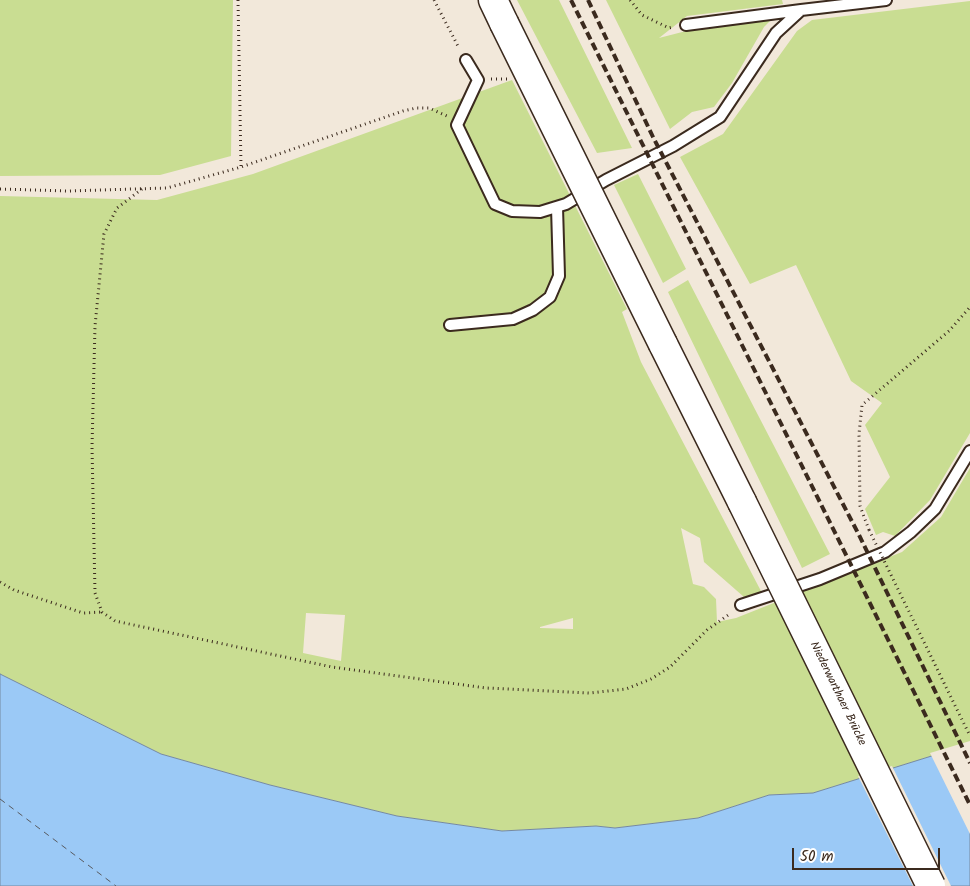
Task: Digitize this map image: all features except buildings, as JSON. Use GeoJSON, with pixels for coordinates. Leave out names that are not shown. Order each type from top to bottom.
{"type":"FeatureCollection","features":[{"type":"Feature","properties":{"kind":"main road","name":"Niederwarthaer Brücke"},"geometry":{"type":"LineString","coordinates":[[499,11],[931,886]]}},
{"type":"Feature","properties":{"kind":"lane"},"geometry":{"type":"LineString","coordinates":[[686,25],[886,0]]}},
{"type":"Feature","properties":{"kind":"lane"},"geometry":{"type":"LineString","coordinates":[[466,60],[478,80],[457,125],[495,204],[512,210],[540,212],[557,207],[673,146],[720,117],[776,33],[801,10]]}},
{"type":"Feature","properties":{"kind":"lane"},"geometry":{"type":"LineString","coordinates":[[450,325],[513,319],[533,310],[550,297],[559,276],[557,207]]}},
{"type":"Feature","properties":{"kind":"lane"},"geometry":{"type":"LineString","coordinates":[[741,605],[820,579],[885,552],[911,532],[935,509],[970,451]]}},
{"type":"Feature","properties":{"kind":"path"},"geometry":{"type":"LineString","coordinates":[[238,0],[241,167]]}},
{"type":"Feature","properties":{"kind":"path"},"geometry":{"type":"LineString","coordinates":[[434,0],[466,60]]}},
{"type":"Feature","properties":{"kind":"path"},"geometry":{"type":"LineString","coordinates":[[630,0],[642,15],[669,28],[686,25]]}},
{"type":"Feature","properties":{"kind":"path"},"geometry":{"type":"LineString","coordinates":[[0,190],[167,188],[241,167],[416,108],[428,108],[445,115],[457,125]]}},
{"type":"Feature","properties":{"kind":"path"},"geometry":{"type":"LineString","coordinates":[[142,189],[117,208],[104,234],[95,326],[92,447],[95,593],[102,612],[115,621],[332,667],[486,688],[590,694],[626,689],[651,679],[670,667],[707,630],[741,605]]}},
{"type":"Feature","properties":{"kind":"path"},"geometry":{"type":"LineString","coordinates":[[970,307],[949,331],[862,405],[859,434],[860,506],[869,530],[970,736]]}},
{"type":"Feature","properties":{"kind":"path"},"geometry":{"type":"LineString","coordinates":[[0,582],[14,590],[83,613],[102,612]]}},
{"type":"Feature","properties":{"kind":"green space"},"geometry":{"type":"Polygon","coordinates":[[[0,0],[233,0],[231,156],[160,175],[0,176],[0,0]]]}},
{"type":"Feature","properties":{"kind":"green space"},"geometry":{"type":"Polygon","coordinates":[[[517,0],[559,0],[632,148],[597,153],[517,0]]]}},
{"type":"Feature","properties":{"kind":"green space"},"geometry":{"type":"Polygon","coordinates":[[[606,0],[782,0],[783,4],[687,16],[659,38],[690,30],[762,18],[772,19],[764,27],[732,83],[714,107],[692,112],[670,129],[606,0]]]}},
{"type":"Feature","properties":{"kind":"green space"},"geometry":{"type":"Polygon","coordinates":[[[970,1],[970,433],[930,500],[895,536],[883,532],[876,535],[865,509],[890,477],[865,425],[882,403],[851,381],[796,265],[750,284],[680,157],[723,134],[797,31],[812,20],[970,1]]]}},
{"type":"Feature","properties":{"kind":"green space"},"geometry":{"type":"Polygon","coordinates":[[[512,80],[627,309],[622,312],[641,362],[762,593],[744,597],[704,562],[700,538],[681,528],[693,584],[704,587],[716,599],[717,622],[736,618],[902,552],[941,517],[970,468],[970,744],[813,793],[769,795],[698,818],[615,828],[596,826],[502,831],[397,816],[270,785],[161,754],[0,674],[0,196],[157,200],[253,174],[512,80]],[[306,613],[303,653],[341,661],[345,615],[306,613]],[[573,618],[540,627],[540,628],[573,629],[573,618]]]}},
{"type":"Feature","properties":{"kind":"green space"},"geometry":{"type":"Polygon","coordinates":[[[638,174],[686,269],[663,283],[614,185],[638,174]]]}},
{"type":"Feature","properties":{"kind":"green space"},"geometry":{"type":"Polygon","coordinates":[[[688,280],[830,554],[802,568],[668,292],[688,280]]]}},
{"type":"Feature","properties":{"kind":"water"},"geometry":{"type":"Polygon","coordinates":[[[0,674],[161,754],[270,785],[397,816],[502,831],[596,826],[615,828],[698,818],[769,795],[813,793],[970,744],[970,886],[0,886],[0,674]]]}},
{"type":"Feature","properties":{"kind":"pier"},"geometry":{"type":"Polygon","coordinates":[[[970,741],[970,834],[930,753],[970,741]]]}},
{"type":"Feature","properties":{"kind":"pier"},"geometry":{"type":"Polygon","coordinates":[[[892,766],[951,886],[913,886],[858,776],[892,766]]]}},
{"type":"Feature","properties":{"kind":"ferry route"},"geometry":{"type":"LineString","coordinates":[[0,799],[116,886]]}},
{"type":"Feature","properties":{"kind":"railway"},"geometry":{"type":"LineString","coordinates":[[571,0],[970,805]]}},
{"type":"Feature","properties":{"kind":"railway"},"geometry":{"type":"LineString","coordinates":[[588,0],[653,137],[859,535],[970,763]]}}]}
